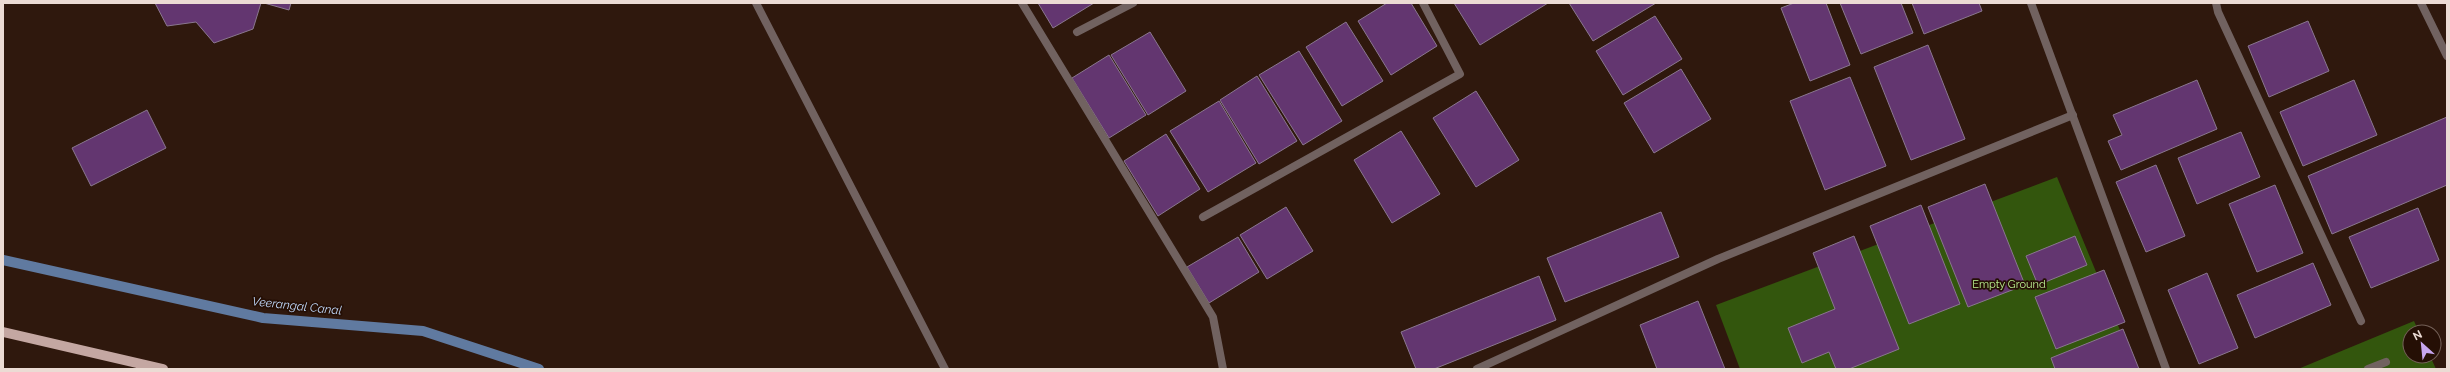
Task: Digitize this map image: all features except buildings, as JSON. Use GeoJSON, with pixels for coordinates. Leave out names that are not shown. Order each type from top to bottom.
{"type":"FeatureCollection","features":[{"type":"Feature","properties":{"kind":"main road"},"geometry":{"type":"LineString","coordinates":[[3,332],[163,369]]}},
{"type":"Feature","properties":{"kind":"street"},"geometry":{"type":"LineString","coordinates":[[756,3],[945,369]]}},
{"type":"Feature","properties":{"kind":"street"},"geometry":{"type":"LineString","coordinates":[[1022,3],[1213,317],[1223,369]]}},
{"type":"Feature","properties":{"kind":"street"},"geometry":{"type":"LineString","coordinates":[[1077,32],[1133,3]]}},
{"type":"Feature","properties":{"kind":"street"},"geometry":{"type":"LineString","coordinates":[[1203,217],[1460,74],[1423,3]]}},
{"type":"Feature","properties":{"kind":"street"},"geometry":{"type":"LineString","coordinates":[[2031,3],[2166,369]]}},
{"type":"Feature","properties":{"kind":"street"},"geometry":{"type":"LineString","coordinates":[[2216,3],[2218,12],[2361,321]]}},
{"type":"Feature","properties":{"kind":"street"},"geometry":{"type":"LineString","coordinates":[[2421,3],[2447,56]]}},
{"type":"Feature","properties":{"kind":"street"},"geometry":{"type":"LineString","coordinates":[[1477,369],[1718,259],[2073,115]]}},
{"type":"Feature","properties":{"kind":"street"},"geometry":{"type":"LineString","coordinates":[[2368,369],[2386,362]]}},
{"type":"Feature","properties":{"kind":"green space","name":"Empty Ground"},"geometry":{"type":"Polygon","coordinates":[[[2057,177],[2136,369],[1740,369],[1716,305],[2057,177]]]}},
{"type":"Feature","properties":{"kind":"green space"},"geometry":{"type":"Polygon","coordinates":[[[2414,321],[2415,324],[2407,324],[2414,321]]]}},
{"type":"Feature","properties":{"kind":"green space"},"geometry":{"type":"Polygon","coordinates":[[[2402,326],[2402,364],[2434,364],[2436,369],[2298,369],[2402,326]]]}},
{"type":"Feature","properties":{"kind":"waterway","name":"Veerangal Canal"},"geometry":{"type":"LineString","coordinates":[[3,260],[263,318],[423,331],[539,369]]}}]}
